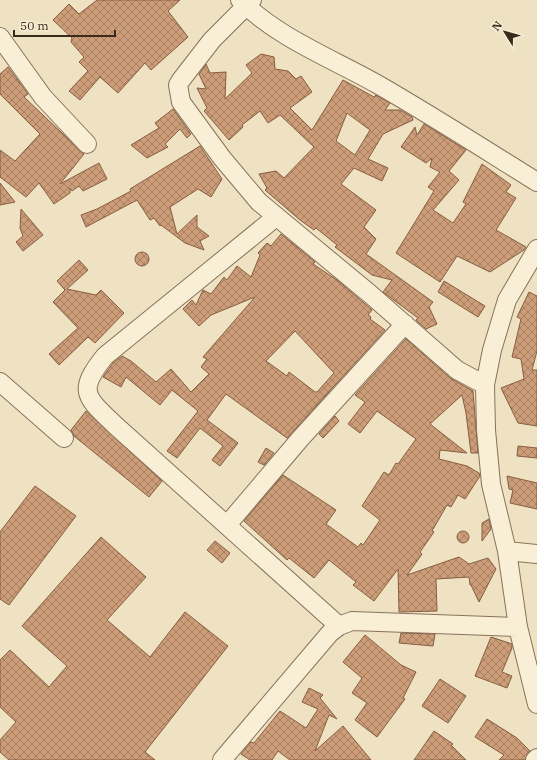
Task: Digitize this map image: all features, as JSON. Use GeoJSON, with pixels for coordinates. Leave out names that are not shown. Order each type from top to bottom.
{"type":"FeatureCollection","features":[{"type":"Feature","properties":{"kind":"street"},"geometry":{"type":"LineString","coordinates":[[485,385],[457,370],[259,202],[222,158],[181,102],[178,93],[178,85],[212,40],[246,2],[275,29],[390,92],[537,182]]}},
{"type":"Feature","properties":{"kind":"street"},"geometry":{"type":"LineString","coordinates":[[0,37],[43,97],[87,144]]}},
{"type":"Feature","properties":{"kind":"street"},"geometry":{"type":"LineString","coordinates":[[276,217],[105,356],[90,375],[88,398],[95,406],[339,626]]}},
{"type":"Feature","properties":{"kind":"street"},"geometry":{"type":"LineString","coordinates":[[537,249],[507,300],[492,350],[485,385],[486,430],[491,484],[507,551],[518,627],[537,704]]}},
{"type":"Feature","properties":{"kind":"street"},"geometry":{"type":"LineString","coordinates":[[227,525],[300,439],[404,324]]}},
{"type":"Feature","properties":{"kind":"street"},"geometry":{"type":"LineString","coordinates":[[0,382],[19,397],[64,438]]}},
{"type":"Feature","properties":{"kind":"street"},"geometry":{"type":"LineString","coordinates":[[507,551],[537,554]]}},
{"type":"Feature","properties":{"kind":"street"},"geometry":{"type":"LineString","coordinates":[[222,760],[330,633],[339,626],[352,621],[518,627]]}},
{"type":"Feature","properties":{"kind":"building"},"geometry":{"type":"Polygon","coordinates":[[[97,0],[180,0],[168,11],[188,37],[151,70],[145,63],[118,93],[100,77],[80,100],[69,91],[88,71],[79,62],[84,57],[71,42],[72,38],[53,20],[69,4],[79,14],[97,0]]]}},
{"type":"Feature","properties":{"kind":"building"},"geometry":{"type":"Polygon","coordinates":[[[261,54],[274,57],[275,69],[288,71],[296,79],[301,76],[312,92],[290,108],[312,130],[343,80],[374,97],[376,95],[390,103],[385,110],[400,110],[412,117],[413,120],[383,134],[368,159],[388,168],[382,181],[354,168],[341,184],[376,210],[364,227],[376,239],[366,254],[433,302],[429,307],[437,324],[426,329],[416,320],[418,318],[383,292],[392,280],[372,275],[335,247],[337,245],[316,228],[314,230],[300,220],[265,190],[267,188],[259,174],[276,171],[284,178],[314,147],[280,115],[268,123],[260,111],[242,125],[243,127],[229,140],[204,111],[207,108],[197,88],[206,89],[199,74],[206,64],[210,73],[226,72],[225,99],[252,73],[246,65],[261,54]],[[347,113],[336,141],[355,155],[370,130],[347,113]]]}},
{"type":"Feature","properties":{"kind":"building"},"geometry":{"type":"Polygon","coordinates":[[[8,67],[28,94],[24,97],[84,154],[60,184],[99,163],[107,179],[83,191],[79,186],[72,191],[70,188],[70,193],[54,204],[39,183],[26,197],[0,177],[0,150],[15,161],[40,134],[0,94],[0,74],[8,67]]]}},
{"type":"Feature","properties":{"kind":"building"},"geometry":{"type":"Polygon","coordinates":[[[173,109],[191,134],[187,138],[180,129],[165,144],[168,147],[147,158],[131,145],[159,128],[155,123],[173,109]]]}},
{"type":"Feature","properties":{"kind":"building"},"geometry":{"type":"Polygon","coordinates":[[[424,124],[466,150],[449,171],[459,180],[433,210],[453,223],[466,204],[463,202],[482,164],[511,185],[506,192],[516,198],[496,230],[526,247],[524,250],[490,272],[457,256],[440,282],[396,253],[434,191],[428,187],[440,172],[430,167],[432,158],[426,163],[401,147],[415,127],[417,135],[424,124]]]}},
{"type":"Feature","properties":{"kind":"building"},"geometry":{"type":"Polygon","coordinates":[[[200,146],[222,179],[211,197],[198,189],[170,207],[177,234],[197,215],[197,227],[209,236],[200,241],[204,250],[185,243],[161,225],[160,226],[154,218],[150,220],[137,200],[86,227],[81,215],[97,209],[131,191],[130,189],[200,146]]]}},
{"type":"Feature","properties":{"kind":"building"},"geometry":{"type":"Polygon","coordinates":[[[0,183],[15,202],[0,205],[0,183]]]}},
{"type":"Feature","properties":{"kind":"building"},"geometry":{"type":"Polygon","coordinates":[[[21,209],[43,235],[23,251],[16,242],[23,236],[20,228],[21,209]]]}},
{"type":"Feature","properties":{"kind":"building"},"geometry":{"type":"Polygon","coordinates":[[[281,234],[315,262],[313,264],[337,280],[372,310],[368,315],[371,317],[370,319],[385,330],[287,438],[226,394],[207,420],[238,443],[220,466],[212,460],[223,446],[200,428],[177,458],[167,451],[198,411],[172,390],[160,405],[126,377],[121,387],[103,377],[113,363],[122,356],[131,361],[156,382],[171,369],[191,392],[209,374],[201,367],[207,359],[203,357],[255,297],[211,315],[199,326],[183,309],[192,300],[196,305],[203,290],[211,294],[224,277],[227,280],[237,266],[251,277],[260,255],[258,253],[267,243],[271,246],[281,234]],[[295,331],[266,361],[287,376],[289,372],[315,392],[317,392],[334,373],[295,331]]]}},
{"type":"Feature","properties":{"kind":"building"},"geometry":{"type":"Polygon","coordinates":[[[142,252],[147,254],[149,259],[147,264],[142,266],[137,264],[135,259],[137,254],[142,252]]]}},
{"type":"Feature","properties":{"kind":"building"},"geometry":{"type":"Polygon","coordinates":[[[79,260],[88,270],[67,289],[96,295],[101,290],[124,313],[95,343],[88,337],[59,365],[49,354],[78,328],[53,302],[65,290],[57,281],[79,260]]]}},
{"type":"Feature","properties":{"kind":"building"},"geometry":{"type":"Polygon","coordinates":[[[444,281],[485,306],[478,317],[438,292],[444,281]]]}},
{"type":"Feature","properties":{"kind":"building"},"geometry":{"type":"Polygon","coordinates":[[[529,292],[537,296],[537,351],[532,370],[537,370],[537,426],[518,423],[501,388],[524,379],[521,359],[512,357],[521,319],[517,317],[529,292]]]}},
{"type":"Feature","properties":{"kind":"building"},"geometry":{"type":"Polygon","coordinates":[[[406,339],[450,378],[473,391],[478,453],[471,453],[462,395],[430,424],[467,453],[440,450],[439,459],[467,466],[479,473],[480,476],[465,499],[458,495],[451,507],[447,505],[432,531],[434,532],[420,552],[422,554],[407,575],[459,557],[469,564],[488,558],[496,569],[479,602],[470,585],[469,577],[436,579],[437,611],[399,612],[398,569],[374,601],[353,585],[356,582],[329,560],[314,578],[289,558],[287,560],[244,521],[283,475],[336,510],[326,524],[358,547],[361,543],[363,545],[380,520],[362,506],[384,472],[389,475],[396,463],[398,464],[416,439],[377,411],[360,433],[348,424],[365,402],[355,395],[406,339]]]}},
{"type":"Feature","properties":{"kind":"building"},"geometry":{"type":"Polygon","coordinates":[[[86,411],[162,481],[149,497],[74,436],[71,430],[86,411]]]}},
{"type":"Feature","properties":{"kind":"building"},"geometry":{"type":"Polygon","coordinates":[[[335,416],[339,421],[323,438],[319,434],[335,416]]]}},
{"type":"Feature","properties":{"kind":"building"},"geometry":{"type":"Polygon","coordinates":[[[518,446],[537,448],[537,458],[517,456],[518,446]]]}},
{"type":"Feature","properties":{"kind":"building"},"geometry":{"type":"Polygon","coordinates":[[[266,448],[274,453],[264,465],[258,462],[266,448]]]}},
{"type":"Feature","properties":{"kind":"building"},"geometry":{"type":"Polygon","coordinates":[[[507,476],[537,483],[537,509],[510,503],[513,490],[509,489],[507,476]]]}},
{"type":"Feature","properties":{"kind":"building"},"geometry":{"type":"Polygon","coordinates":[[[35,486],[76,516],[9,605],[0,599],[0,532],[35,486]]]}},
{"type":"Feature","properties":{"kind":"building"},"geometry":{"type":"Polygon","coordinates":[[[489,519],[491,529],[482,541],[482,523],[489,519]]]}},
{"type":"Feature","properties":{"kind":"building"},"geometry":{"type":"Polygon","coordinates":[[[463,531],[467,533],[469,537],[467,541],[463,543],[459,541],[457,537],[459,533],[463,531]]]}},
{"type":"Feature","properties":{"kind":"building"},"geometry":{"type":"Polygon","coordinates":[[[101,537],[146,577],[107,620],[150,657],[185,612],[228,646],[145,752],[155,760],[9,760],[0,752],[0,740],[16,722],[0,707],[0,660],[10,650],[49,687],[67,666],[22,626],[101,537]]]}},
{"type":"Feature","properties":{"kind":"building"},"geometry":{"type":"Polygon","coordinates":[[[215,541],[230,553],[222,563],[207,550],[215,541]]]}},
{"type":"Feature","properties":{"kind":"building"},"geometry":{"type":"Polygon","coordinates":[[[401,633],[435,634],[433,646],[399,643],[401,633]]]}},
{"type":"Feature","properties":{"kind":"building"},"geometry":{"type":"Polygon","coordinates":[[[365,635],[401,665],[416,672],[403,698],[405,699],[377,737],[355,720],[367,703],[352,693],[362,678],[343,662],[365,635]]]}},
{"type":"Feature","properties":{"kind":"building"},"geometry":{"type":"Polygon","coordinates":[[[491,637],[512,644],[512,648],[502,672],[512,676],[507,688],[475,676],[491,637]]]}},
{"type":"Feature","properties":{"kind":"building"},"geometry":{"type":"Polygon","coordinates":[[[440,679],[466,696],[448,723],[422,706],[440,679]]]}},
{"type":"Feature","properties":{"kind":"building"},"geometry":{"type":"Polygon","coordinates":[[[309,688],[323,695],[320,698],[337,719],[329,715],[315,751],[343,726],[371,760],[290,760],[278,751],[272,760],[250,760],[241,754],[251,742],[254,743],[280,711],[306,728],[318,709],[302,702],[309,688]]]}},
{"type":"Feature","properties":{"kind":"building"},"geometry":{"type":"Polygon","coordinates":[[[487,719],[517,738],[530,751],[525,760],[499,760],[504,755],[475,737],[487,719]]]}},
{"type":"Feature","properties":{"kind":"building"},"geometry":{"type":"Polygon","coordinates":[[[434,731],[453,744],[451,745],[466,760],[414,760],[434,731]]]}}]}
